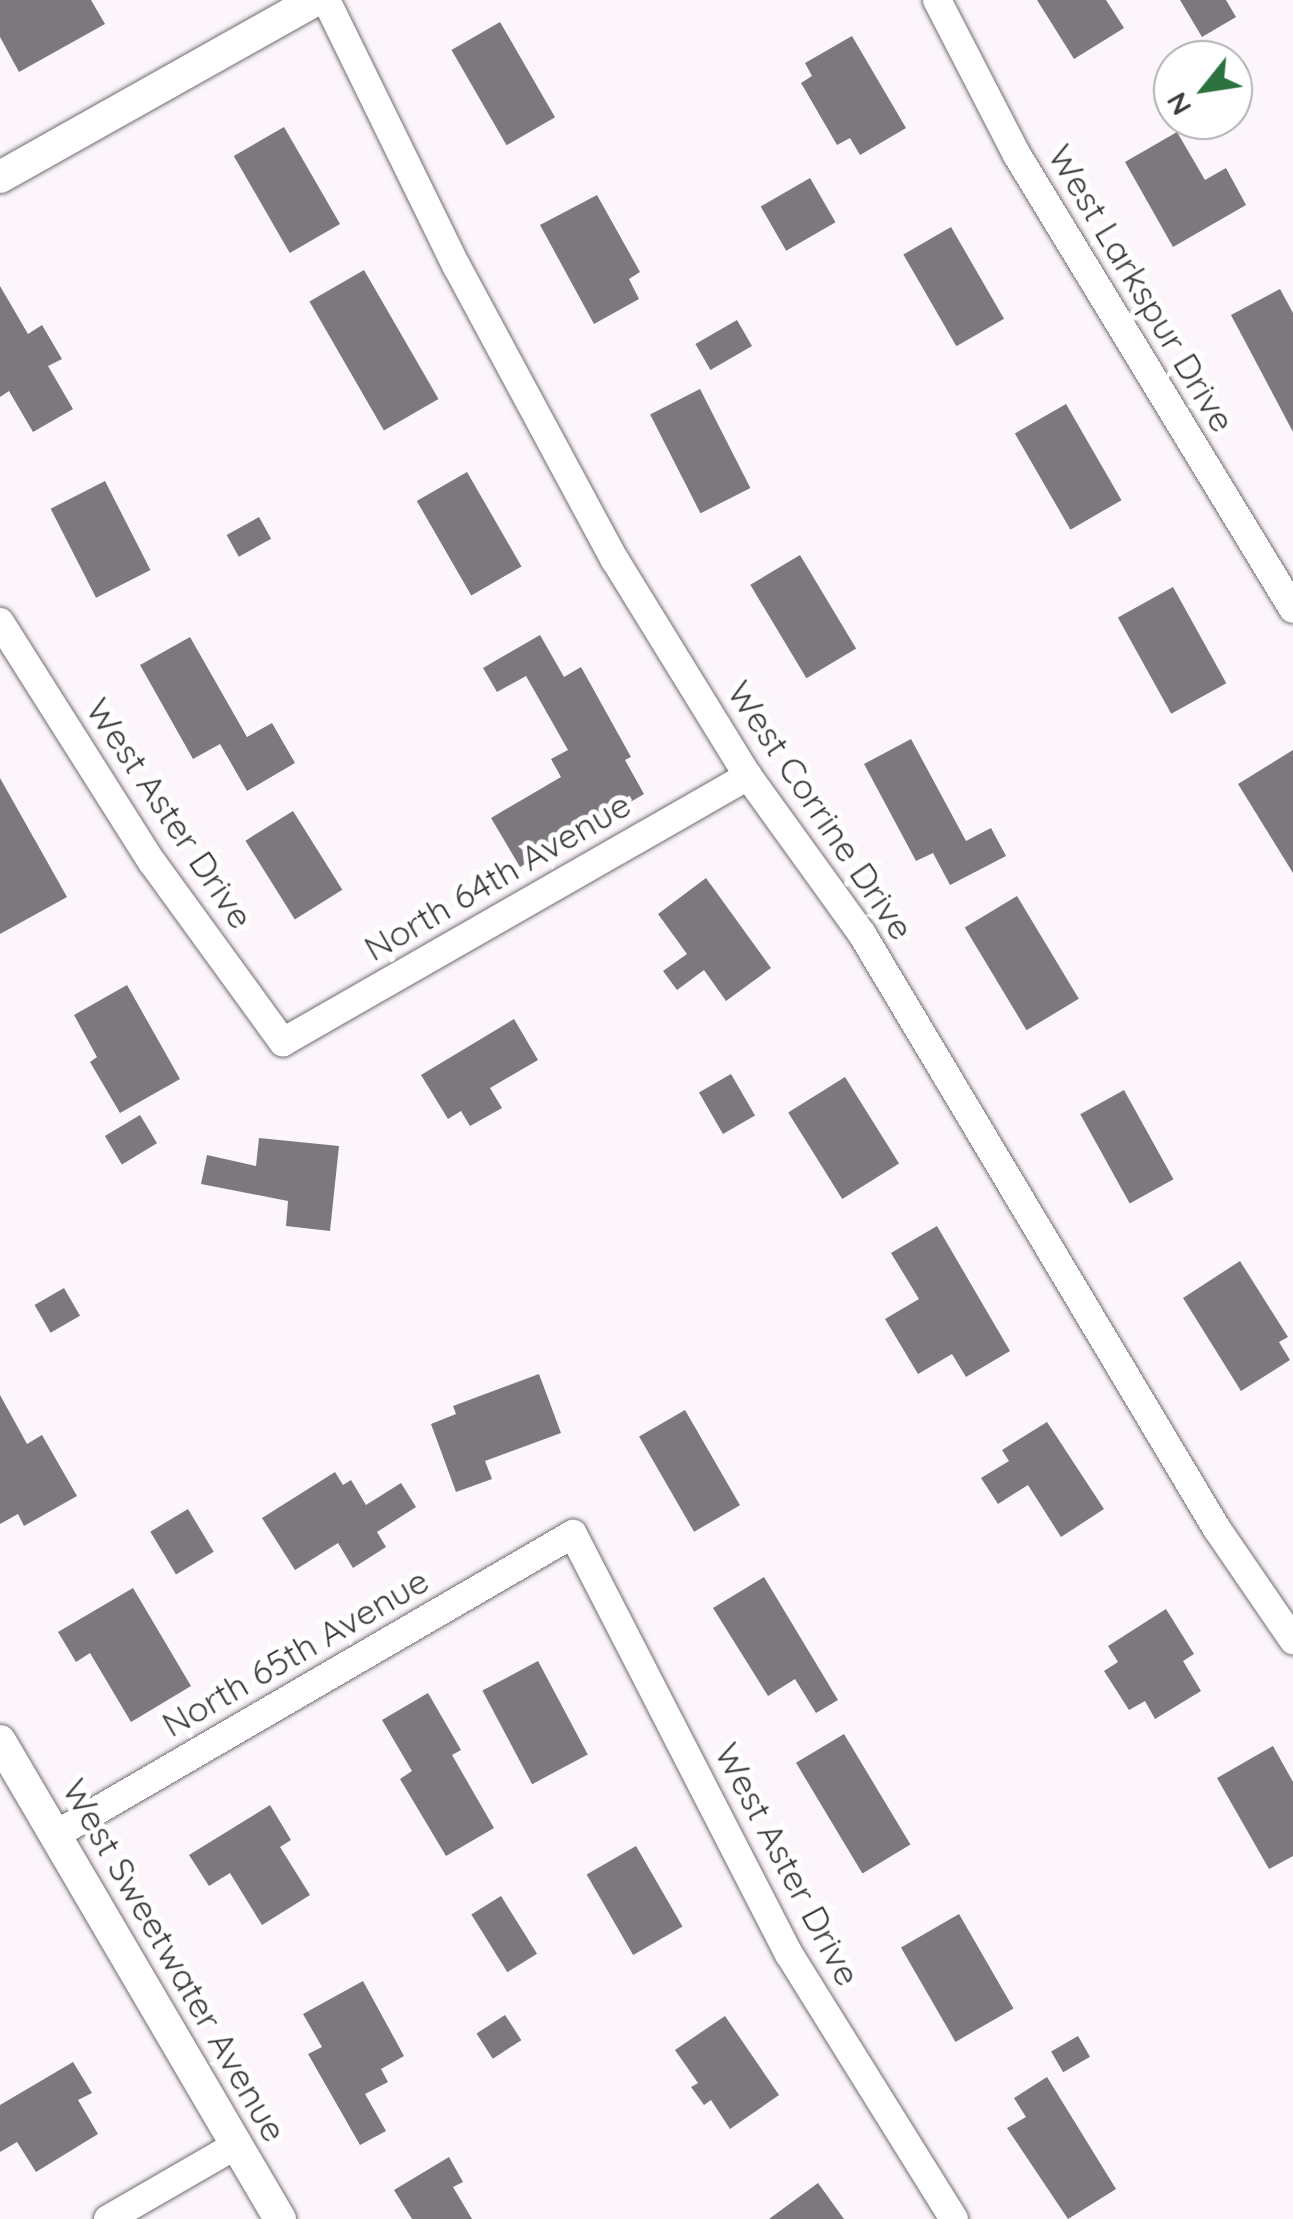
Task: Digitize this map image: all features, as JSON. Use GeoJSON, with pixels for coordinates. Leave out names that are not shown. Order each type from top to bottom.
{"type":"FeatureCollection","features":[{"type":"Feature","properties":{"kind":"street"},"geometry":{"type":"LineString","coordinates":[[0,177],[316,0]]}},
{"type":"Feature","properties":{"kind":"street","name":"West Corrine Drive"},"geometry":{"type":"LineString","coordinates":[[326,0],[457,267],[615,560],[748,776],[862,934],[1217,1529],[1293,1640]]}},
{"type":"Feature","properties":{"kind":"street","name":"West Larkspur Drive"},"geometry":{"type":"LineString","coordinates":[[937,0],[1017,156],[1293,609]]}},
{"type":"Feature","properties":{"kind":"street","name":"West Aster Drive"},"geometry":{"type":"LineString","coordinates":[[0,622],[152,862],[283,1042]]}},
{"type":"Feature","properties":{"kind":"street","name":"North 64th Avenue"},"geometry":{"type":"LineString","coordinates":[[283,1042],[748,776]]}},
{"type":"Feature","properties":{"kind":"street","name":"West Aster Drive"},"geometry":{"type":"LineString","coordinates":[[573,1534],[789,1954],[954,2219]]}},
{"type":"Feature","properties":{"kind":"street","name":"North 65th Avenue"},"geometry":{"type":"LineString","coordinates":[[56,1835],[573,1534]]}},
{"type":"Feature","properties":{"kind":"street","name":"West Sweetwater Avenue"},"geometry":{"type":"LineString","coordinates":[[0,1741],[280,2219]]}},
{"type":"Feature","properties":{"kind":"street"},"geometry":{"type":"LineString","coordinates":[[108,2219],[236,2145]]}},
{"type":"Feature","properties":{"kind":"building"},"geometry":{"type":"Polygon","coordinates":[[[0,0],[91,0],[105,24],[19,72],[0,37],[0,0]]]}},
{"type":"Feature","properties":{"kind":"building"},"geometry":{"type":"Polygon","coordinates":[[[1037,0],[1106,0],[1124,28],[1074,59],[1037,0]]]}},
{"type":"Feature","properties":{"kind":"building"},"geometry":{"type":"Polygon","coordinates":[[[1180,0],[1226,0],[1236,17],[1202,37],[1180,0]]]}},
{"type":"Feature","properties":{"kind":"building"},"geometry":{"type":"Polygon","coordinates":[[[500,22],[555,117],[507,145],[452,50],[500,22]]]}},
{"type":"Feature","properties":{"kind":"building"},"geometry":{"type":"Polygon","coordinates":[[[852,36],[906,128],[860,155],[850,138],[837,145],[801,83],[812,76],[805,63],[852,36]]]}},
{"type":"Feature","properties":{"kind":"building"},"geometry":{"type":"Polygon","coordinates":[[[284,127],[340,224],[290,253],[234,156],[284,127]]]}},
{"type":"Feature","properties":{"kind":"building"},"geometry":{"type":"Polygon","coordinates":[[[1163,140],[1182,140],[1205,180],[1226,168],[1246,205],[1173,247],[1125,162],[1163,140]]]}},
{"type":"Feature","properties":{"kind":"building"},"geometry":{"type":"Polygon","coordinates":[[[810,178],[836,222],[786,251],[761,206],[810,178]]]}},
{"type":"Feature","properties":{"kind":"building"},"geometry":{"type":"Polygon","coordinates":[[[597,195],[640,272],[629,279],[639,299],[594,324],[540,225],[597,195]]]}},
{"type":"Feature","properties":{"kind":"building"},"geometry":{"type":"Polygon","coordinates":[[[951,227],[1004,319],[956,346],[903,254],[951,227]]]}},
{"type":"Feature","properties":{"kind":"building"},"geometry":{"type":"Polygon","coordinates":[[[364,270],[438,399],[384,431],[309,302],[364,270]]]}},
{"type":"Feature","properties":{"kind":"building"},"geometry":{"type":"Polygon","coordinates":[[[0,286],[28,334],[42,325],[62,359],[48,366],[73,409],[33,432],[9,391],[0,397],[0,286]]]}},
{"type":"Feature","properties":{"kind":"building"},"geometry":{"type":"Polygon","coordinates":[[[1280,289],[1293,313],[1293,432],[1231,315],[1280,289]]]}},
{"type":"Feature","properties":{"kind":"building"},"geometry":{"type":"Polygon","coordinates":[[[737,320],[752,346],[710,370],[695,344],[737,320]]]}},
{"type":"Feature","properties":{"kind":"building"},"geometry":{"type":"Polygon","coordinates":[[[700,389],[750,488],[700,513],[650,414],[700,389]]]}},
{"type":"Feature","properties":{"kind":"building"},"geometry":{"type":"Polygon","coordinates":[[[1066,404],[1122,500],[1070,530],[1015,434],[1066,404]]]}},
{"type":"Feature","properties":{"kind":"building"},"geometry":{"type":"Polygon","coordinates":[[[467,472],[522,566],[471,595],[417,501],[467,472]]]}},
{"type":"Feature","properties":{"kind":"building"},"geometry":{"type":"Polygon","coordinates":[[[105,481],[150,570],[96,598],[51,509],[105,481]]]}},
{"type":"Feature","properties":{"kind":"building"},"geometry":{"type":"Polygon","coordinates":[[[259,517],[271,539],[239,557],[227,535],[259,517]]]}},
{"type":"Feature","properties":{"kind":"building"},"geometry":{"type":"Polygon","coordinates":[[[800,555],[856,648],[806,678],[750,585],[800,555]]]}},
{"type":"Feature","properties":{"kind":"building"},"geometry":{"type":"Polygon","coordinates":[[[1173,587],[1226,683],[1171,714],[1118,618],[1173,587]]]}},
{"type":"Feature","properties":{"kind":"building"},"geometry":{"type":"Polygon","coordinates":[[[540,635],[564,677],[581,667],[631,757],[625,760],[644,794],[520,867],[491,818],[561,777],[551,759],[568,750],[526,676],[497,692],[483,668],[540,635]]]}},
{"type":"Feature","properties":{"kind":"building"},"geometry":{"type":"Polygon","coordinates":[[[190,637],[247,737],[272,723],[295,763],[247,791],[220,744],[193,759],[140,665],[190,637]]]}},
{"type":"Feature","properties":{"kind":"building"},"geometry":{"type":"Polygon","coordinates":[[[911,739],[966,841],[991,828],[1006,856],[950,885],[933,853],[916,861],[864,764],[911,739]]]}},
{"type":"Feature","properties":{"kind":"building"},"geometry":{"type":"Polygon","coordinates":[[[1293,750],[1293,873],[1238,784],[1293,750]]]}},
{"type":"Feature","properties":{"kind":"building"},"geometry":{"type":"Polygon","coordinates":[[[0,778],[67,897],[0,934],[0,778]]]}},
{"type":"Feature","properties":{"kind":"building"},"geometry":{"type":"Polygon","coordinates":[[[293,811],[342,890],[295,920],[246,841],[293,811]]]}},
{"type":"Feature","properties":{"kind":"building"},"geometry":{"type":"Polygon","coordinates":[[[706,878],[771,968],[726,1001],[704,970],[677,990],[663,971],[687,954],[658,914],[706,878]]]}},
{"type":"Feature","properties":{"kind":"building"},"geometry":{"type":"Polygon","coordinates":[[[1017,896],[1079,999],[1027,1030],[965,927],[1017,896]]]}},
{"type":"Feature","properties":{"kind":"building"},"geometry":{"type":"Polygon","coordinates":[[[127,985],[180,1079],[120,1113],[90,1062],[97,1057],[74,1015],[127,985]]]}},
{"type":"Feature","properties":{"kind":"building"},"geometry":{"type":"Polygon","coordinates":[[[514,1019],[538,1060],[490,1088],[502,1108],[470,1126],[461,1111],[448,1119],[421,1075],[514,1019]]]}},
{"type":"Feature","properties":{"kind":"building"},"geometry":{"type":"Polygon","coordinates":[[[731,1074],[755,1116],[723,1134],[699,1092],[731,1074]]]}},
{"type":"Feature","properties":{"kind":"building"},"geometry":{"type":"Polygon","coordinates":[[[845,1077],[899,1164],[842,1199],[788,1113],[845,1077]]]}},
{"type":"Feature","properties":{"kind":"building"},"geometry":{"type":"Polygon","coordinates":[[[1124,1090],[1173,1179],[1130,1203],[1080,1114],[1124,1090]]]}},
{"type":"Feature","properties":{"kind":"building"},"geometry":{"type":"Polygon","coordinates":[[[140,1115],[157,1143],[122,1164],[105,1136],[140,1115]]]}},
{"type":"Feature","properties":{"kind":"building"},"geometry":{"type":"Polygon","coordinates":[[[259,1138],[339,1146],[330,1231],[286,1226],[288,1201],[201,1184],[207,1155],[256,1166],[259,1138]]]}},
{"type":"Feature","properties":{"kind":"building"},"geometry":{"type":"Polygon","coordinates":[[[937,1226],[1010,1351],[966,1377],[952,1354],[918,1374],[885,1319],[919,1299],[891,1253],[937,1226]]]}},
{"type":"Feature","properties":{"kind":"building"},"geometry":{"type":"Polygon","coordinates":[[[1240,1261],[1288,1337],[1279,1342],[1290,1360],[1241,1391],[1183,1298],[1240,1261]]]}},
{"type":"Feature","properties":{"kind":"building"},"geometry":{"type":"Polygon","coordinates":[[[64,1288],[80,1316],[51,1333],[35,1305],[64,1288]]]}},
{"type":"Feature","properties":{"kind":"building"},"geometry":{"type":"Polygon","coordinates":[[[539,1374],[561,1433],[485,1461],[492,1479],[456,1492],[431,1424],[456,1414],[453,1406],[539,1374]]]}},
{"type":"Feature","properties":{"kind":"building"},"geometry":{"type":"Polygon","coordinates":[[[0,1395],[27,1444],[42,1435],[77,1496],[24,1526],[18,1514],[0,1524],[0,1395]]]}},
{"type":"Feature","properties":{"kind":"building"},"geometry":{"type":"Polygon","coordinates":[[[685,1410],[740,1505],[694,1532],[639,1436],[685,1410]]]}},
{"type":"Feature","properties":{"kind":"building"},"geometry":{"type":"Polygon","coordinates":[[[1047,1422],[1104,1509],[1061,1537],[1028,1485],[998,1504],[981,1478],[1009,1461],[1002,1450],[1047,1422]]]}},
{"type":"Feature","properties":{"kind":"building"},"geometry":{"type":"Polygon","coordinates":[[[335,1472],[343,1485],[351,1480],[366,1505],[401,1483],[416,1507],[377,1532],[386,1547],[353,1568],[338,1543],[295,1570],[262,1518],[335,1472]]]}},
{"type":"Feature","properties":{"kind":"building"},"geometry":{"type":"Polygon","coordinates":[[[188,1509],[214,1552],[176,1575],[150,1532],[188,1509]]]}},
{"type":"Feature","properties":{"kind":"building"},"geometry":{"type":"Polygon","coordinates":[[[764,1577],[838,1700],[816,1713],[795,1679],[768,1696],[713,1608],[764,1577]]]}},
{"type":"Feature","properties":{"kind":"building"},"geometry":{"type":"Polygon","coordinates":[[[133,1588],[191,1686],[131,1722],[90,1653],[76,1662],[58,1632],[133,1588]]]}},
{"type":"Feature","properties":{"kind":"building"},"geometry":{"type":"Polygon","coordinates":[[[1166,1609],[1194,1654],[1183,1661],[1201,1691],[1155,1719],[1145,1701],[1129,1710],[1104,1671],[1118,1662],[1108,1646],[1166,1609]]]}},
{"type":"Feature","properties":{"kind":"building"},"geometry":{"type":"Polygon","coordinates":[[[538,1661],[588,1755],[532,1784],[482,1691],[538,1661]]]}},
{"type":"Feature","properties":{"kind":"building"},"geometry":{"type":"Polygon","coordinates":[[[428,1693],[461,1750],[452,1755],[494,1828],[446,1856],[400,1779],[412,1771],[382,1720],[428,1693]]]}},
{"type":"Feature","properties":{"kind":"building"},"geometry":{"type":"Polygon","coordinates":[[[844,1734],[910,1845],[862,1873],[796,1763],[844,1734]]]}},
{"type":"Feature","properties":{"kind":"building"},"geometry":{"type":"Polygon","coordinates":[[[1273,1746],[1293,1782],[1293,1856],[1269,1869],[1217,1778],[1273,1746]]]}},
{"type":"Feature","properties":{"kind":"building"},"geometry":{"type":"Polygon","coordinates":[[[270,1805],[291,1840],[280,1847],[310,1895],[262,1925],[230,1873],[209,1886],[189,1855],[270,1805]]]}},
{"type":"Feature","properties":{"kind":"building"},"geometry":{"type":"Polygon","coordinates":[[[636,1846],[682,1927],[633,1955],[587,1874],[636,1846]]]}},
{"type":"Feature","properties":{"kind":"building"},"geometry":{"type":"Polygon","coordinates":[[[501,1896],[537,1954],[507,1972],[471,1915],[501,1896]]]}},
{"type":"Feature","properties":{"kind":"building"},"geometry":{"type":"Polygon","coordinates":[[[959,1914],[1014,2008],[955,2042],[901,1948],[959,1914]]]}},
{"type":"Feature","properties":{"kind":"building"},"geometry":{"type":"Polygon","coordinates":[[[363,1981],[404,2056],[381,2069],[388,2082],[365,2094],[386,2131],[360,2145],[308,2054],[322,2047],[303,2014],[363,1981]]]}},
{"type":"Feature","properties":{"kind":"building"},"geometry":{"type":"Polygon","coordinates":[[[505,2015],[521,2040],[493,2059],[476,2034],[505,2015]]]}},
{"type":"Feature","properties":{"kind":"building"},"geometry":{"type":"Polygon","coordinates":[[[725,2016],[779,2095],[730,2129],[711,2100],[704,2105],[691,2087],[698,2083],[675,2050],[725,2016]]]}},
{"type":"Feature","properties":{"kind":"building"},"geometry":{"type":"Polygon","coordinates":[[[1078,2036],[1090,2057],[1063,2072],[1051,2052],[1078,2036]]]}},
{"type":"Feature","properties":{"kind":"building"},"geometry":{"type":"Polygon","coordinates":[[[73,2062],[92,2093],[78,2100],[98,2134],[36,2172],[17,2142],[0,2152],[0,2105],[73,2062]]]}},
{"type":"Feature","properties":{"kind":"building"},"geometry":{"type":"Polygon","coordinates":[[[1047,2077],[1116,2189],[1068,2219],[1007,2128],[1026,2117],[1014,2098],[1047,2077]]]}},
{"type":"Feature","properties":{"kind":"building"},"geometry":{"type":"Polygon","coordinates":[[[449,2157],[463,2182],[453,2187],[472,2219],[412,2219],[394,2190],[449,2157]]]}},
{"type":"Feature","properties":{"kind":"building"},"geometry":{"type":"Polygon","coordinates":[[[818,2183],[844,2219],[769,2219],[818,2183]]]}}]}
